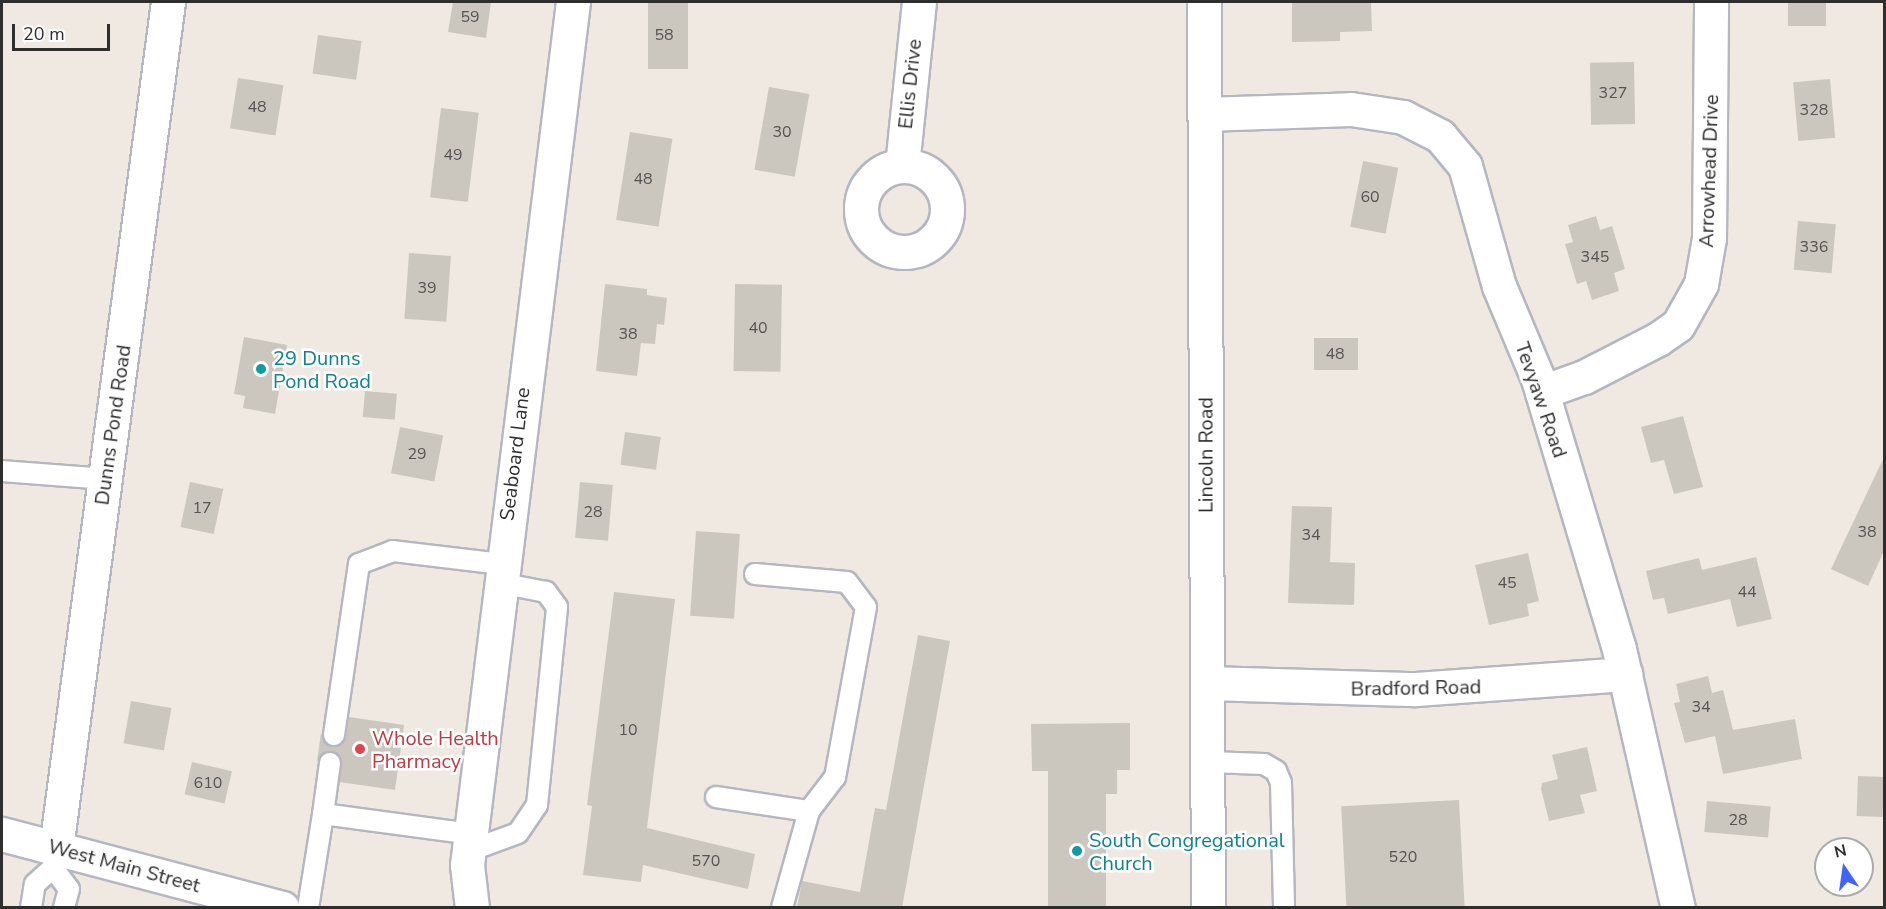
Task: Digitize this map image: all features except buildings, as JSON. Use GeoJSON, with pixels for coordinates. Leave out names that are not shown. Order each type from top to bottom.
{"type":"FeatureCollection","features":[{"type":"Feature","properties":{"kind":"street","name":"Dunns Pond Road"},"geometry":{"type":"LineString","coordinates":[[54,858],[168,2]]}},
{"type":"Feature","properties":{"kind":"street","name":"Seaboard Lane"},"geometry":{"type":"LineString","coordinates":[[472,908],[470,843],[501,573],[573,2]]}},
{"type":"Feature","properties":{"kind":"street","name":"Ellis Drive"},"geometry":{"type":"LineString","coordinates":[[902,166],[919,2]]}},
{"type":"Feature","properties":{"kind":"street","name":"Lincoln Road"},"geometry":{"type":"LineString","coordinates":[[1204,2],[1208,908]]}},
{"type":"Feature","properties":{"kind":"street","name":"Arrowhead Drive"},"geometry":{"type":"LineString","coordinates":[[1542,392],[1645,348],[1678,325],[1701,284],[1709,238],[1711,2]]}},
{"type":"Feature","properties":{"kind":"street","name":"Tevyaw Road"},"geometry":{"type":"LineString","coordinates":[[1204,114],[1351,109],[1402,117],[1440,136],[1465,166],[1499,286],[1542,392],[1625,674],[1678,908]]}},
{"type":"Feature","properties":{"kind":"street","name":"Bradford Road"},"geometry":{"type":"LineString","coordinates":[[1208,683],[1416,689],[1625,674]]}},
{"type":"Feature","properties":{"kind":"street","name":"West Main Street"},"geometry":{"type":"LineString","coordinates":[[2,834],[54,858],[282,908]]}},
{"type":"Feature","properties":{"kind":"lane"},"geometry":{"type":"LineString","coordinates":[[2,471],[106,479]]}},
{"type":"Feature","properties":{"kind":"lane"},"geometry":{"type":"LineString","coordinates":[[323,814],[470,843],[518,833],[537,805],[557,607],[546,592],[501,573],[393,551],[359,564],[334,735]]}},
{"type":"Feature","properties":{"kind":"lane"},"geometry":{"type":"LineString","coordinates":[[755,574],[847,582],[866,607],[835,777],[809,811],[782,908]]}},
{"type":"Feature","properties":{"kind":"lane"},"geometry":{"type":"LineString","coordinates":[[308,908],[330,762]]}},
{"type":"Feature","properties":{"kind":"lane"},"geometry":{"type":"LineString","coordinates":[[1209,762],[1264,764],[1276,771],[1281,783],[1284,908]]}},
{"type":"Feature","properties":{"kind":"lane"},"geometry":{"type":"LineString","coordinates":[[716,797],[809,811]]}},
{"type":"Feature","properties":{"kind":"lane"},"geometry":{"type":"LineString","coordinates":[[30,908],[35,884],[54,858],[69,889],[64,908]]}},
{"type":"Feature","properties":{"kind":"place","name":"29 Dunns Pond Road"},"geometry":{"type":"Point","coordinates":[261,369]}},
{"type":"Feature","properties":{"kind":"place","name":"Whole Health Pharmacy"},"geometry":{"type":"Point","coordinates":[360,749]}},
{"type":"Feature","properties":{"kind":"place","name":"South Congregational Church"},"geometry":{"type":"Point","coordinates":[1077,851]}}]}
